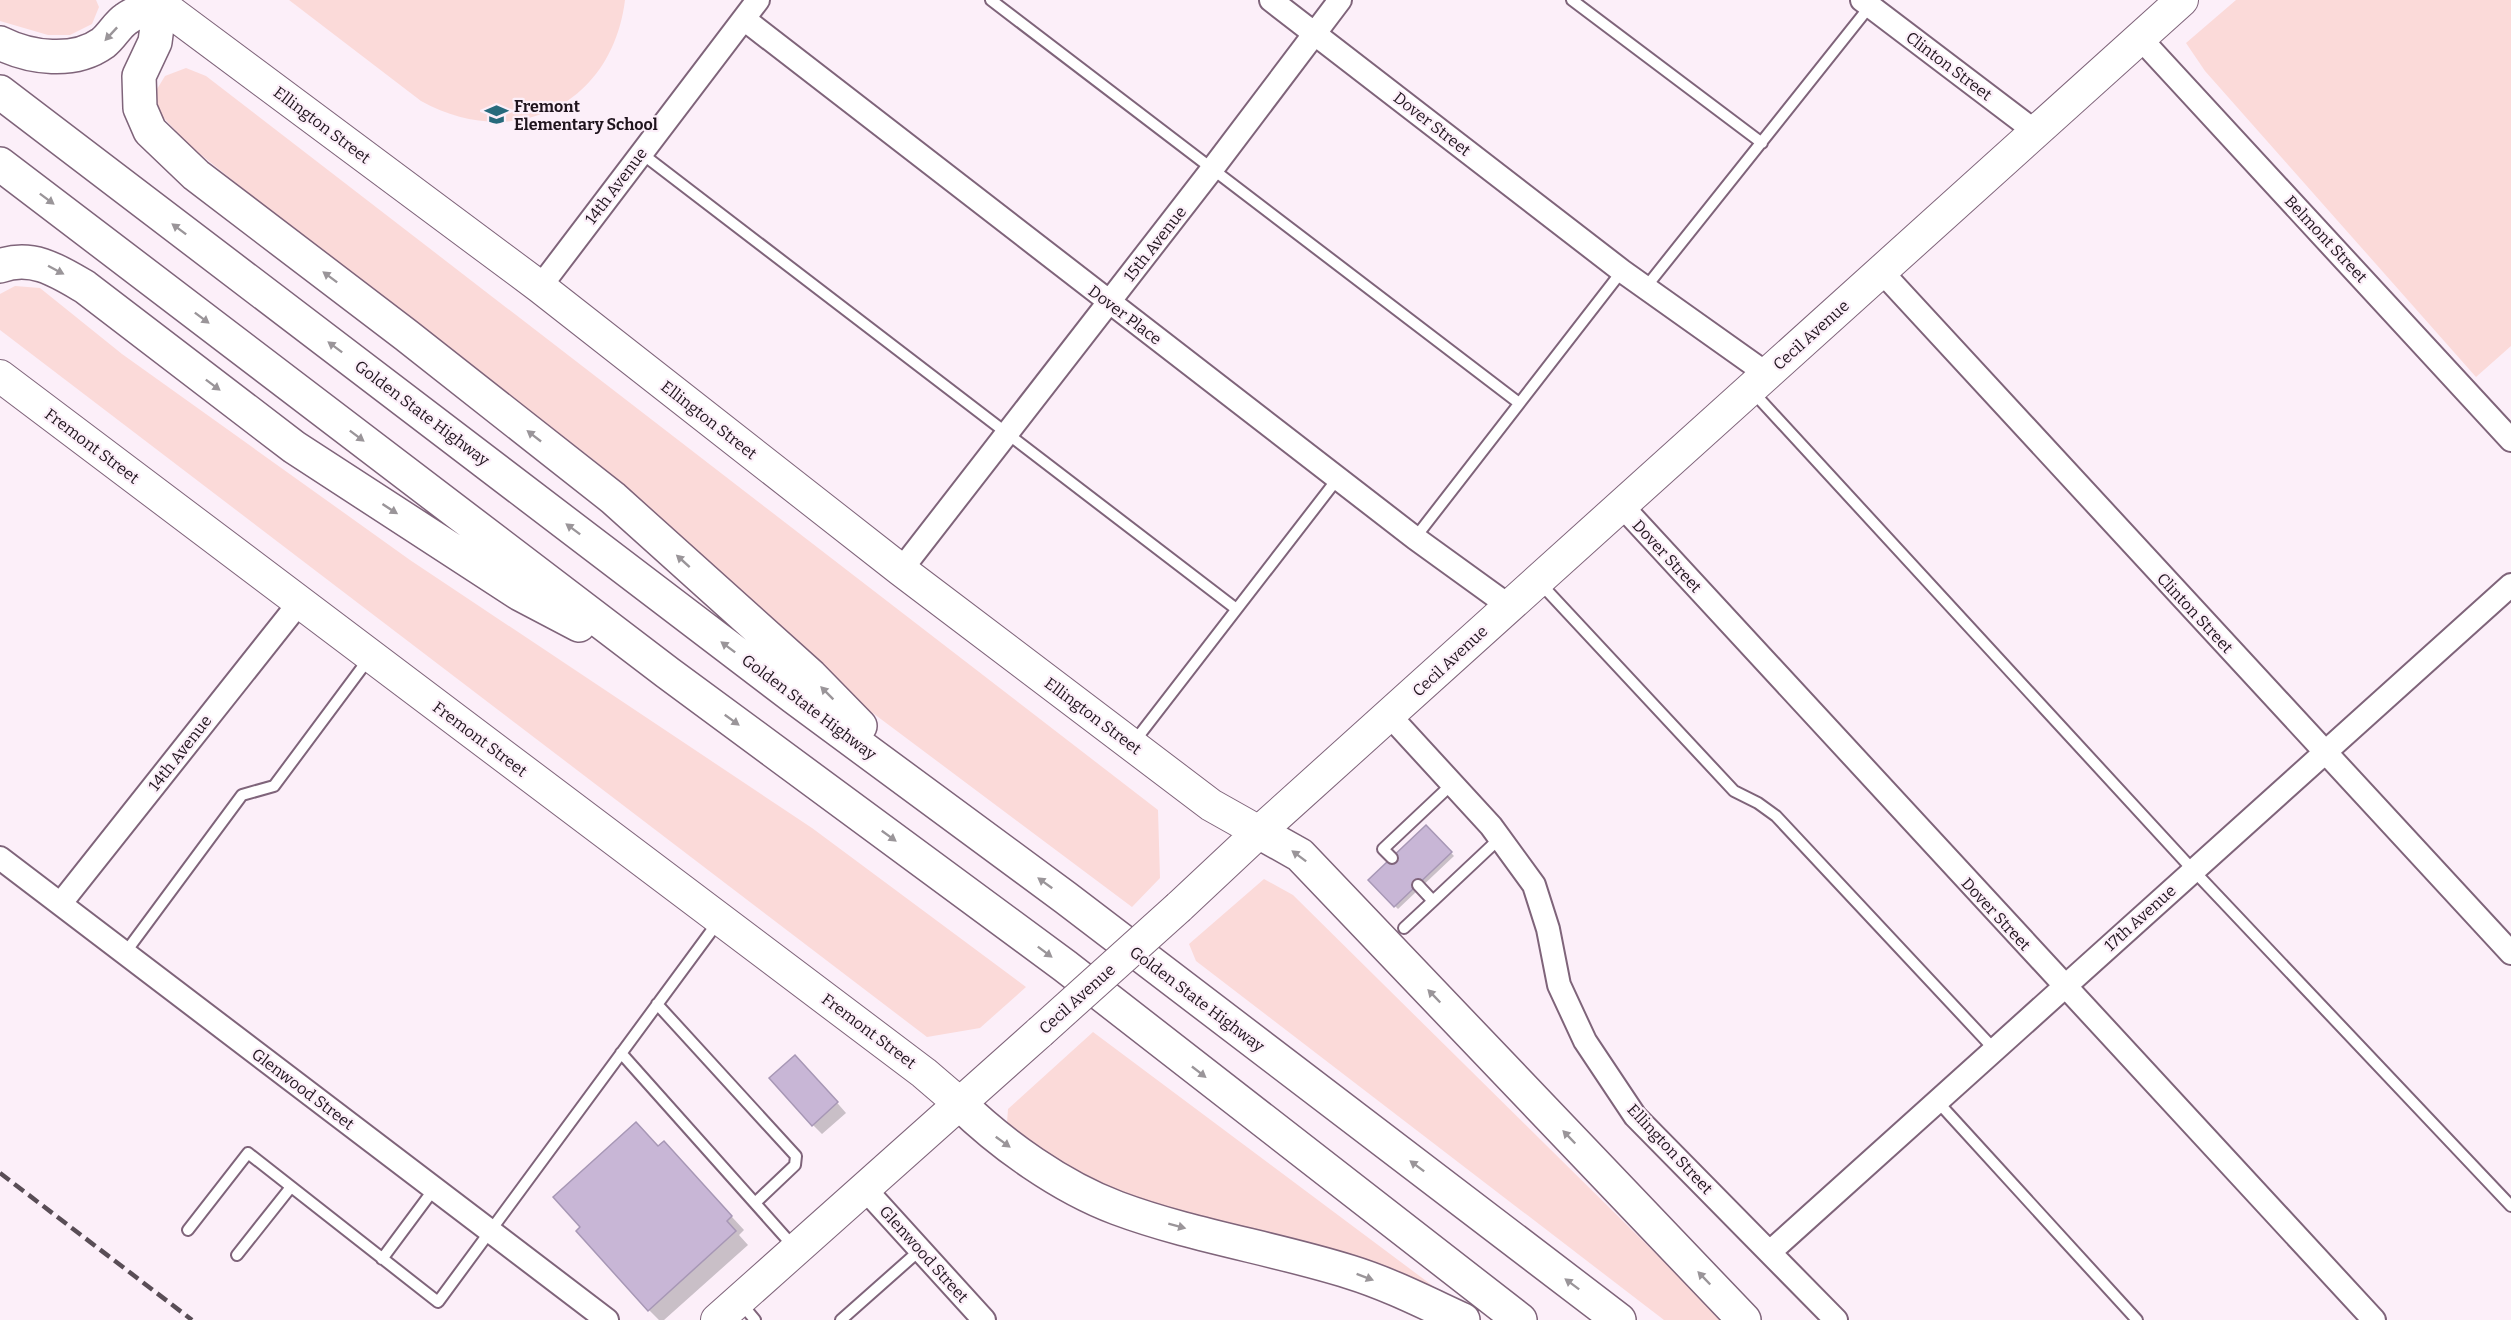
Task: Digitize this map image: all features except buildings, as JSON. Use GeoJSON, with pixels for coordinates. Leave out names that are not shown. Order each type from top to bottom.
{"type":"FeatureCollection","features":[{"type":"Feature","properties":{"kind":"highway"},"geometry":{"type":"LineString","coordinates":[[0,43],[14,50],[53,58],[80,54],[103,43],[126,18],[160,4],[155,42],[139,76],[140,108],[150,131],[196,175],[406,335],[613,498],[811,676],[943,808]]}},
{"type":"Feature","properties":{"kind":"highway","name":"Golden State Highway"},"geometry":{"type":"LineString","coordinates":[[0,92],[943,808],[1066,898],[1619,1320]]}},
{"type":"Feature","properties":{"kind":"highway"},"geometry":{"type":"LineString","coordinates":[[0,164],[668,673],[1065,966],[1520,1320]]}},
{"type":"Feature","properties":{"kind":"highway"},"geometry":{"type":"LineString","coordinates":[[0,266],[13,261],[49,266],[85,287],[294,447],[520,594],[668,673]]}},
{"type":"Feature","properties":{"kind":"highway"},"geometry":{"type":"LineString","coordinates":[[1259,832],[1300,855],[1744,1320]]}},
{"type":"Feature","properties":{"kind":"highway"},"geometry":{"type":"LineString","coordinates":[[959,1103],[984,1128],[1026,1158],[1070,1185],[1117,1208],[1351,1272],[1407,1294],[1463,1320]]}},
{"type":"Feature","properties":{"kind":"main road","name":"Cecil Avenue"},"geometry":{"type":"LineString","coordinates":[[737,1314],[796,1249],[1179,907],[1620,505],[2182,0]]}},
{"type":"Feature","properties":{"kind":"main road","name":"Ellington Street"},"geometry":{"type":"LineString","coordinates":[[160,4],[540,287],[900,570],[1211,805],[1259,832]]}},
{"type":"Feature","properties":{"kind":"main road","name":"Fremont Street"},"geometry":{"type":"LineString","coordinates":[[0,376],[370,657],[924,1072],[959,1103]]}},
{"type":"Feature","properties":{"kind":"street","name":"14th Avenue"},"geometry":{"type":"LineString","coordinates":[[540,287],[758,0]]}},
{"type":"Feature","properties":{"kind":"street","name":"Dover Street"},"geometry":{"type":"LineString","coordinates":[[1271,0],[1646,288],[1759,382]]}},
{"type":"Feature","properties":{"kind":"street","name":"15th Avenue"},"geometry":{"type":"LineString","coordinates":[[900,570],[1009,433],[1340,0]]}},
{"type":"Feature","properties":{"kind":"street","name":"Clinton Street"},"geometry":{"type":"LineString","coordinates":[[1866,3],[2036,132]]}},
{"type":"Feature","properties":{"kind":"street","name":"Dover Place"},"geometry":{"type":"LineString","coordinates":[[744,20],[1415,538],[1509,606]]}},
{"type":"Feature","properties":{"kind":"street","name":"Belmont Street"},"geometry":{"type":"LineString","coordinates":[[2140,38],[2511,440]]}},
{"type":"Feature","properties":{"kind":"street","name":"Clinton Street"},"geometry":{"type":"LineString","coordinates":[[1881,272],[2511,953]]}},
{"type":"Feature","properties":{"kind":"street","name":"Dover Street"},"geometry":{"type":"LineString","coordinates":[[1620,505],[2374,1320]]}},
{"type":"Feature","properties":{"kind":"street","name":"17th Avenue"},"geometry":{"type":"LineString","coordinates":[[1770,1252],[2511,585]]}},
{"type":"Feature","properties":{"kind":"street","name":"14th Avenue"},"geometry":{"type":"LineString","coordinates":[[60,903],[299,603]]}},
{"type":"Feature","properties":{"kind":"street","name":"Ellington Street"},"geometry":{"type":"LineString","coordinates":[[1390,716],[1500,838],[1534,885],[1548,929],[1560,985],[1585,1041],[1635,1116],[1836,1320]]}},
{"type":"Feature","properties":{"kind":"street","name":"Glenwood Street"},"geometry":{"type":"LineString","coordinates":[[0,858],[607,1320]]}},
{"type":"Feature","properties":{"kind":"street","name":"Glenwood Street"},"geometry":{"type":"LineString","coordinates":[[864,1188],[984,1320]]}},
{"type":"Feature","properties":{"kind":"lane"},"geometry":{"type":"LineString","coordinates":[[991,0],[1519,403]]}},
{"type":"Feature","properties":{"kind":"lane"},"geometry":{"type":"LineString","coordinates":[[1572,0],[1762,143]]}},
{"type":"Feature","properties":{"kind":"lane"},"geometry":{"type":"LineString","coordinates":[[1646,288],[1762,143],[1866,3]]}},
{"type":"Feature","properties":{"kind":"lane"},"geometry":{"type":"LineString","coordinates":[[642,153],[1235,608]]}},
{"type":"Feature","properties":{"kind":"lane"},"geometry":{"type":"LineString","coordinates":[[1415,538],[1622,270]]}},
{"type":"Feature","properties":{"kind":"lane"},"geometry":{"type":"LineString","coordinates":[[1759,382],[2193,870],[2511,1206]]}},
{"type":"Feature","properties":{"kind":"lane"},"geometry":{"type":"LineString","coordinates":[[1132,745],[1235,608],[1338,478]]}},
{"type":"Feature","properties":{"kind":"lane"},"geometry":{"type":"LineString","coordinates":[[1538,580],[1734,791],[1758,803],[1776,816],[1994,1049]]}},
{"type":"Feature","properties":{"kind":"lane"},"geometry":{"type":"LineString","coordinates":[[125,953],[242,795],[274,786],[370,657]]}},
{"type":"Feature","properties":{"kind":"lane"},"geometry":{"type":"LineString","coordinates":[[1392,858],[1383,849],[1452,784]]}},
{"type":"Feature","properties":{"kind":"lane"},"geometry":{"type":"LineString","coordinates":[[1404,928],[1500,838]]}},
{"type":"Feature","properties":{"kind":"lane"},"geometry":{"type":"LineString","coordinates":[[1418,885],[1433,901]]}},
{"type":"Feature","properties":{"kind":"lane"},"geometry":{"type":"LineString","coordinates":[[188,1230],[248,1153],[438,1302],[720,919]]}},
{"type":"Feature","properties":{"kind":"lane"},"geometry":{"type":"LineString","coordinates":[[657,1004],[796,1156],[795,1165],[754,1203]]}},
{"type":"Feature","properties":{"kind":"lane"},"geometry":{"type":"LineString","coordinates":[[621,1053],[796,1249]]}},
{"type":"Feature","properties":{"kind":"lane"},"geometry":{"type":"LineString","coordinates":[[1937,1101],[2138,1320]]}},
{"type":"Feature","properties":{"kind":"lane"},"geometry":{"type":"LineString","coordinates":[[237,1255],[291,1187]]}},
{"type":"Feature","properties":{"kind":"lane"},"geometry":{"type":"LineString","coordinates":[[382,1258],[435,1189]]}},
{"type":"Feature","properties":{"kind":"lane"},"geometry":{"type":"LineString","coordinates":[[841,1320],[920,1250]]}},
{"type":"Feature","properties":{"kind":"shaded area"},"geometry":{"type":"Polygon","coordinates":[[[0,0],[96,0],[99,7],[92,24],[70,35],[48,35],[0,21],[0,0]]]}},
{"type":"Feature","properties":{"kind":"shaded area"},"geometry":{"type":"Polygon","coordinates":[[[289,0],[625,0],[616,37],[601,68],[579,92],[553,109],[523,119],[490,122],[456,116],[421,101],[289,0]]]}},
{"type":"Feature","properties":{"kind":"shaded area"},"geometry":{"type":"Polygon","coordinates":[[[2236,0],[2511,0],[2511,346],[2476,377],[2205,71],[2186,43],[2236,0]]]}},
{"type":"Feature","properties":{"kind":"shaded area"},"geometry":{"type":"Polygon","coordinates":[[[186,68],[206,76],[1158,810],[1160,878],[1132,907],[830,681],[594,460],[289,226],[189,145],[161,115],[154,94],[165,76],[186,68]]]}},
{"type":"Feature","properties":{"kind":"shaded area"},"geometry":{"type":"Polygon","coordinates":[[[15,286],[40,288],[122,354],[410,560],[812,828],[1026,987],[980,1028],[927,1037],[0,330],[0,294],[15,286]]]}},
{"type":"Feature","properties":{"kind":"shaded area"},"geometry":{"type":"Polygon","coordinates":[[[1264,879],[1293,895],[1723,1320],[1664,1320],[1196,961],[1189,944],[1264,879]]]}},
{"type":"Feature","properties":{"kind":"shaded area"},"geometry":{"type":"Polygon","coordinates":[[[1093,1032],[1457,1304],[1120,1198],[1033,1149],[1007,1123],[1008,1109],[1093,1032]]]}},
{"type":"Feature","properties":{"kind":"railway"},"geometry":{"type":"LineString","coordinates":[[0,1173],[192,1320]]}},
{"type":"Feature","properties":{"kind":"place","name":"Fremont Elementary School"},"geometry":{"type":"Point","coordinates":[496,115]}}]}
